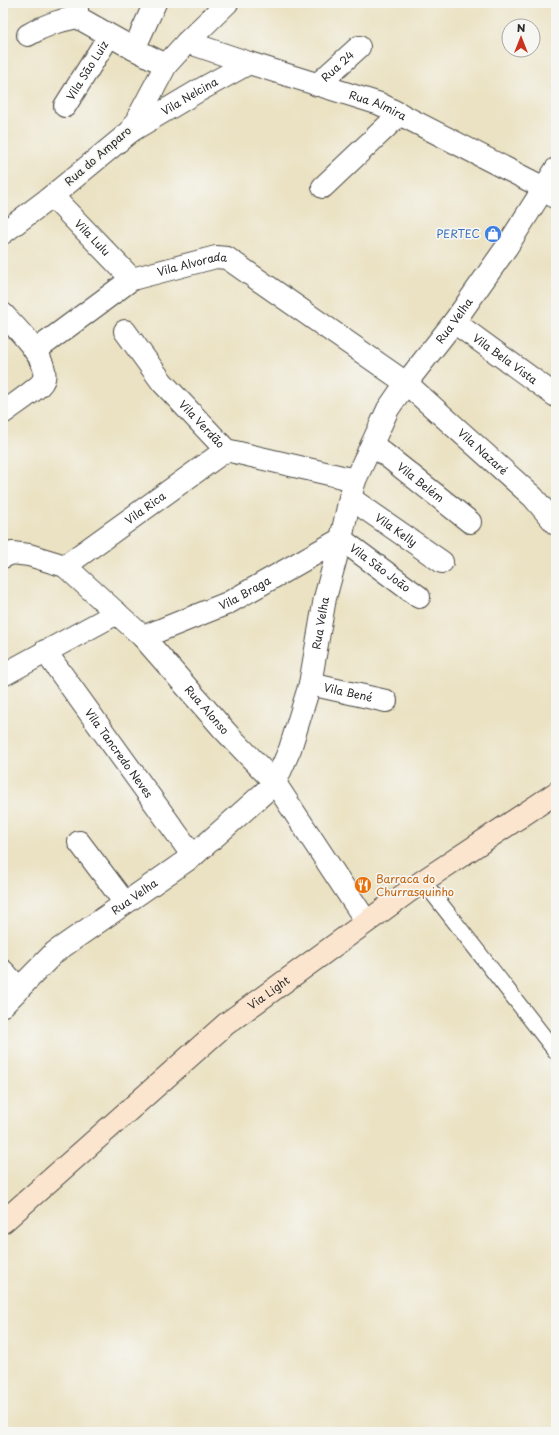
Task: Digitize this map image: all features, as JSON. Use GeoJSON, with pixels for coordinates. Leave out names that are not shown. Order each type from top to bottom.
{"type":"FeatureCollection","features":[{"type":"Feature","properties":{"kind":"street"},"geometry":{"type":"LineString","coordinates":[[134,49],[155,3]]}},
{"type":"Feature","properties":{"kind":"street","name":"Rua do Amparo"},"geometry":{"type":"LineString","coordinates":[[3,233],[52,196],[131,132],[166,66],[187,42],[227,3]]}},
{"type":"Feature","properties":{"kind":"street"},"geometry":{"type":"LineString","coordinates":[[28,35],[39,28],[77,10],[109,36],[166,66]]}},
{"type":"Feature","properties":{"kind":"street","name":"Vila São Luiz"},"geometry":{"type":"LineString","coordinates":[[65,106],[109,36]]}},
{"type":"Feature","properties":{"kind":"street","name":"Rua Almira"},"geometry":{"type":"LineString","coordinates":[[187,42],[380,104],[550,193]]}},
{"type":"Feature","properties":{"kind":"street","name":"Rua 24"},"geometry":{"type":"LineString","coordinates":[[317,85],[359,47]]}},
{"type":"Feature","properties":{"kind":"street","name":"Vila Nelcina"},"geometry":{"type":"LineString","coordinates":[[131,132],[198,91],[249,63]]}},
{"type":"Feature","properties":{"kind":"street"},"geometry":{"type":"LineString","coordinates":[[323,187],[400,114]]}},
{"type":"Feature","properties":{"kind":"street","name":"Rua Velha"},"geometry":{"type":"LineString","coordinates":[[3,1005],[55,952],[193,856],[275,783],[290,749],[310,684],[325,598],[353,489],[388,409],[406,383],[454,322],[506,248],[550,193],[556,169]]}},
{"type":"Feature","properties":{"kind":"street","name":"Vila Lulu"},"geometry":{"type":"LineString","coordinates":[[52,196],[132,279]]}},
{"type":"Feature","properties":{"kind":"street","name":"Vila Alvorada"},"geometry":{"type":"LineString","coordinates":[[35,351],[132,279],[216,257],[227,258],[406,383]]}},
{"type":"Feature","properties":{"kind":"street"},"geometry":{"type":"LineString","coordinates":[[3,314],[35,351],[44,368],[44,377],[41,384],[3,413]]}},
{"type":"Feature","properties":{"kind":"street","name":"Vila Bela Vista"},"geometry":{"type":"LineString","coordinates":[[454,322],[556,396]]}},
{"type":"Feature","properties":{"kind":"street","name":"Vila Verdão"},"geometry":{"type":"LineString","coordinates":[[125,332],[162,382],[226,450],[353,489]]}},
{"type":"Feature","properties":{"kind":"street","name":"Vila Nazaré"},"geometry":{"type":"LineString","coordinates":[[406,383],[533,497],[556,524]]}},
{"type":"Feature","properties":{"kind":"street","name":"Vila Belém"},"geometry":{"type":"LineString","coordinates":[[372,444],[470,522]]}},
{"type":"Feature","properties":{"kind":"street","name":"Vila Rica"},"geometry":{"type":"LineString","coordinates":[[65,566],[226,450]]}},
{"type":"Feature","properties":{"kind":"street","name":"Vila Kelly"},"geometry":{"type":"LineString","coordinates":[[353,489],[442,562]]}},
{"type":"Feature","properties":{"kind":"street","name":"Vila São João"},"geometry":{"type":"LineString","coordinates":[[341,539],[419,598]]}},
{"type":"Feature","properties":{"kind":"street","name":"Vila Braga"},"geometry":{"type":"LineString","coordinates":[[143,637],[228,603],[341,539]]}},
{"type":"Feature","properties":{"kind":"street","name":"Rua Alonso"},"geometry":{"type":"LineString","coordinates":[[3,557],[12,554],[29,555],[65,566],[143,637],[225,731],[275,783],[366,921]]}},
{"type":"Feature","properties":{"kind":"street"},"geometry":{"type":"LineString","coordinates":[[3,675],[117,613]]}},
{"type":"Feature","properties":{"kind":"street","name":"Vila Tancredo Neves"},"geometry":{"type":"LineString","coordinates":[[45,651],[193,856]]}},
{"type":"Feature","properties":{"kind":"street","name":"Vila Bené"},"geometry":{"type":"LineString","coordinates":[[310,684],[386,701]]}},
{"type":"Feature","properties":{"kind":"street","name":"Via Light"},"geometry":{"type":"LineString","coordinates":[[3,1222],[226,1024],[423,881],[556,794]]}},
{"type":"Feature","properties":{"kind":"street"},"geometry":{"type":"LineString","coordinates":[[80,842],[125,903]]}},
{"type":"Feature","properties":{"kind":"street"},"geometry":{"type":"LineString","coordinates":[[3,971],[19,988]]}},
{"type":"Feature","properties":{"kind":"lane"},"geometry":{"type":"LineString","coordinates":[[423,881],[556,1052]]}},
{"type":"Feature","properties":{"kind":"place","name":"PERTEC"},"geometry":{"type":"Point","coordinates":[493,234]}},
{"type":"Feature","properties":{"kind":"place","name":"Barraca do Churrasquinho"},"geometry":{"type":"Point","coordinates":[363,885]}}]}
